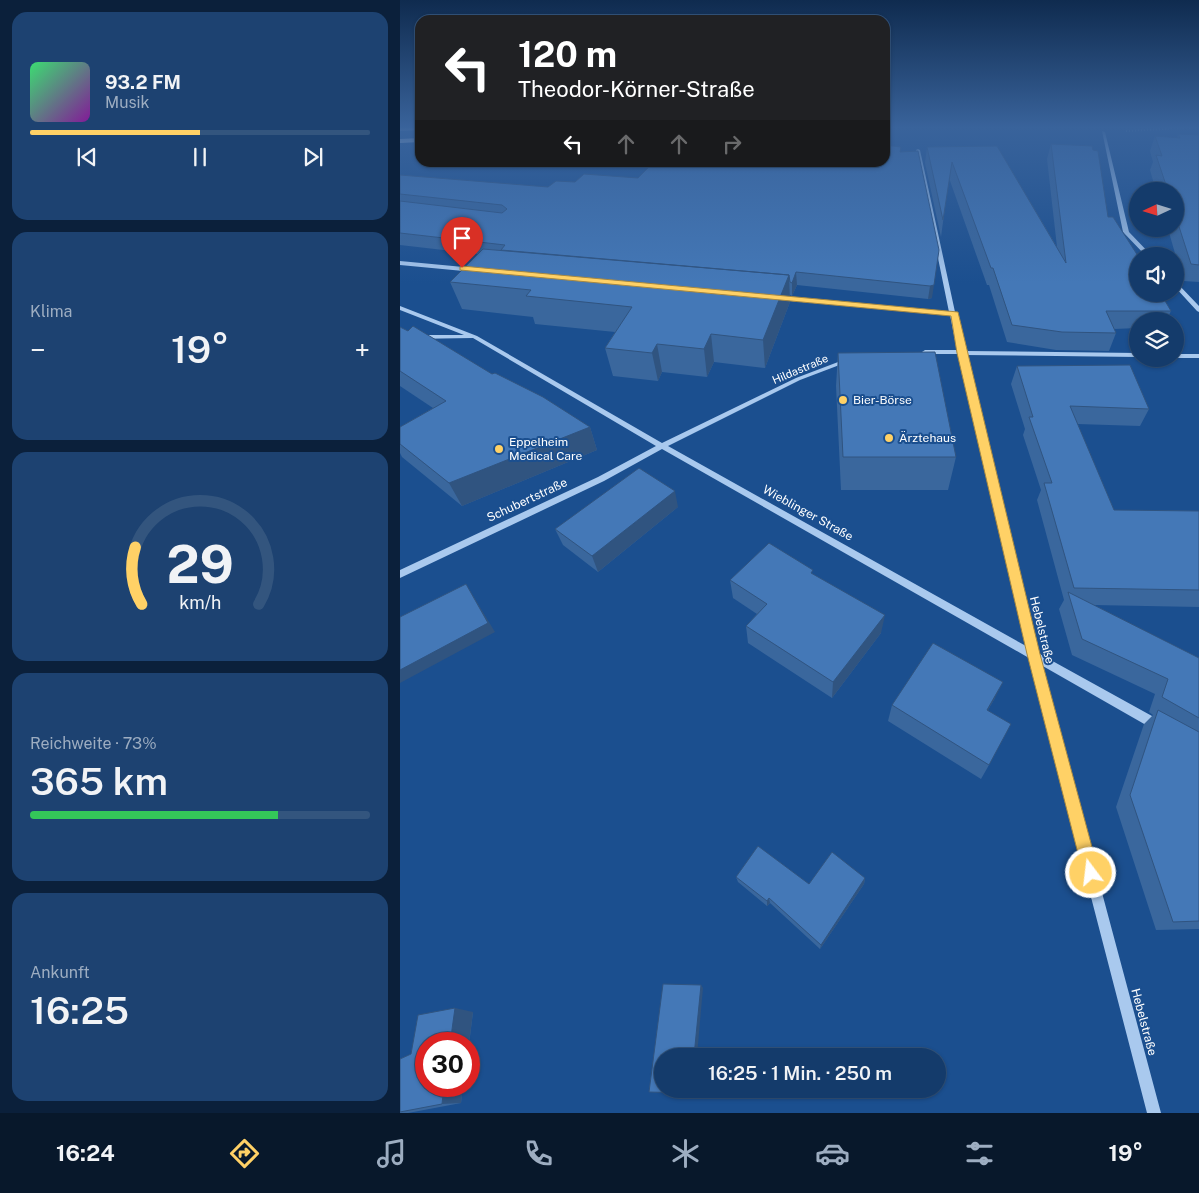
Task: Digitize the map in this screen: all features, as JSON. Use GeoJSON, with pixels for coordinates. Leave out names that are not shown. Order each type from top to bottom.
{"type":"FeatureCollection","features":[{"type":"Feature","properties":{"kind":"street","name":"Hebelstraße"},"geometry":{"type":"LineString","coordinates":[[925,179],[955,314],[961,353],[1033,654],[1154,1113]]}},
{"type":"Feature","properties":{"kind":"street"},"geometry":{"type":"LineString","coordinates":[[1114,179],[1126,232],[1140,247]]}},
{"type":"Feature","properties":{"kind":"street"},"geometry":{"type":"LineString","coordinates":[[400,263],[482,270]]}},
{"type":"Feature","properties":{"kind":"street"},"geometry":{"type":"LineString","coordinates":[[1184,294],[1199,310]]}},
{"type":"Feature","properties":{"kind":"street"},"geometry":{"type":"LineString","coordinates":[[768,297],[955,314]]}},
{"type":"Feature","properties":{"kind":"street","name":"Wieblinger Straße"},"geometry":{"type":"LineString","coordinates":[[400,308],[475,337],[662,446],[1166,730]]}},
{"type":"Feature","properties":{"kind":"street"},"geometry":{"type":"LineString","coordinates":[[400,333],[410,337],[475,337]]}},
{"type":"Feature","properties":{"kind":"street"},"geometry":{"type":"LineString","coordinates":[[913,352],[1129,355]]}},
{"type":"Feature","properties":{"kind":"street"},"geometry":{"type":"LineString","coordinates":[[1184,356],[1199,356]]}},
{"type":"Feature","properties":{"kind":"street","name":"Hildastraße"},"geometry":{"type":"LineString","coordinates":[[662,446],[798,379],[852,359]]}},
{"type":"Feature","properties":{"kind":"street","name":"Schubertstraße"},"geometry":{"type":"LineString","coordinates":[[400,574],[601,479],[662,446]]}},
{"type":"Feature","properties":{"kind":"building"},"geometry":{"type":"Polygon","coordinates":[[[400,179],[449,179],[548,187],[556,181],[575,182],[578,179],[924,179],[939,250],[934,285],[796,272],[792,283],[790,282],[789,275],[501,250],[505,245],[400,233],[400,201],[502,213],[507,209],[502,205],[400,194],[400,179]]]}},
{"type":"Feature","properties":{"kind":"building"},"geometry":{"type":"Polygon","coordinates":[[[934,179],[949,179],[943,220],[934,179]]]}},
{"type":"Feature","properties":{"kind":"building"},"geometry":{"type":"Polygon","coordinates":[[[958,179],[1016,179],[1066,263],[1055,179],[1102,179],[1108,217],[1113,217],[1132,247],[1129,247],[1129,302],[1166,302],[1171,311],[1106,311],[1116,333],[1062,332],[1012,325],[993,268],[991,268],[958,179]]]}},
{"type":"Feature","properties":{"kind":"building"},"geometry":{"type":"Polygon","coordinates":[[[1164,179],[1199,179],[1199,265],[1191,264],[1183,238],[1184,182],[1165,182],[1164,179]]]}},
{"type":"Feature","properties":{"kind":"building"},"geometry":{"type":"Polygon","coordinates":[[[483,249],[789,275],[763,340],[711,334],[704,349],[657,344],[652,353],[605,348],[632,307],[526,296],[531,290],[450,282],[483,249]]]}},
{"type":"Feature","properties":{"kind":"building"},"geometry":{"type":"Polygon","coordinates":[[[413,326],[492,374],[495,373],[543,397],[590,427],[449,483],[400,444],[400,427],[446,401],[400,371],[400,327],[408,331],[413,326]]]}},
{"type":"Feature","properties":{"kind":"building","name":"Ärztehaus"},"geometry":{"type":"Polygon","coordinates":[[[935,352],[956,457],[843,457],[838,353],[935,352]]]}},
{"type":"Feature","properties":{"kind":"building"},"geometry":{"type":"Polygon","coordinates":[[[1129,365],[1131,367],[1149,409],[1070,406],[1114,510],[1199,511],[1199,590],[1074,588],[1044,483],[1052,483],[1029,417],[1033,417],[1017,366],[1129,365]]]}},
{"type":"Feature","properties":{"kind":"building"},"geometry":{"type":"Polygon","coordinates":[[[639,468],[675,491],[592,556],[555,529],[639,468]]]}},
{"type":"Feature","properties":{"kind":"building"},"geometry":{"type":"Polygon","coordinates":[[[769,543],[813,570],[811,573],[885,615],[833,682],[746,626],[767,604],[730,580],[769,543]]]}},
{"type":"Feature","properties":{"kind":"building"},"geometry":{"type":"Polygon","coordinates":[[[466,584],[488,623],[400,670],[400,617],[466,584]]]}},
{"type":"Feature","properties":{"kind":"building"},"geometry":{"type":"Polygon","coordinates":[[[1068,592],[1199,658],[1199,718],[1162,697],[1168,679],[1082,639],[1068,592]]]}},
{"type":"Feature","properties":{"kind":"building"},"geometry":{"type":"Polygon","coordinates":[[[933,643],[1003,682],[987,710],[1011,724],[989,765],[892,705],[933,643]]]}},
{"type":"Feature","properties":{"kind":"building"},"geometry":{"type":"Polygon","coordinates":[[[1158,710],[1199,732],[1199,921],[1173,922],[1130,795],[1158,710]]]}},
{"type":"Feature","properties":{"kind":"building"},"geometry":{"type":"Polygon","coordinates":[[[758,846],[809,884],[832,852],[865,878],[821,945],[769,898],[767,901],[736,877],[758,846]]]}},
{"type":"Feature","properties":{"kind":"building"},"geometry":{"type":"Polygon","coordinates":[[[663,984],[701,985],[695,1048],[655,1048],[663,984]]]}},
{"type":"Feature","properties":{"kind":"building"},"geometry":{"type":"Polygon","coordinates":[[[455,1008],[452,1032],[415,1032],[415,1097],[443,1097],[442,1104],[400,1112],[400,1059],[411,1054],[418,1015],[455,1008]]]}},
{"type":"Feature","properties":{"kind":"building"},"geometry":{"type":"Polygon","coordinates":[[[654,1053],[654,1092],[649,1092],[654,1053]]]}},
{"type":"Feature","properties":{"kind":"place","name":"Bier-Börse"},"geometry":{"type":"Point","coordinates":[843,400]}},
{"type":"Feature","properties":{"kind":"place","name":"Ärztehaus"},"geometry":{"type":"Point","coordinates":[889,438]}},
{"type":"Feature","properties":{"kind":"place","name":"Eppelheim Medical Care"},"geometry":{"type":"Point","coordinates":[499,449]}},
{"type":"Feature","properties":{"kind":"route"},"geometry":{"type":"LineString","coordinates":[[462,268],[955,314],[961,353],[1033,654],[1091,873]]}}]}
